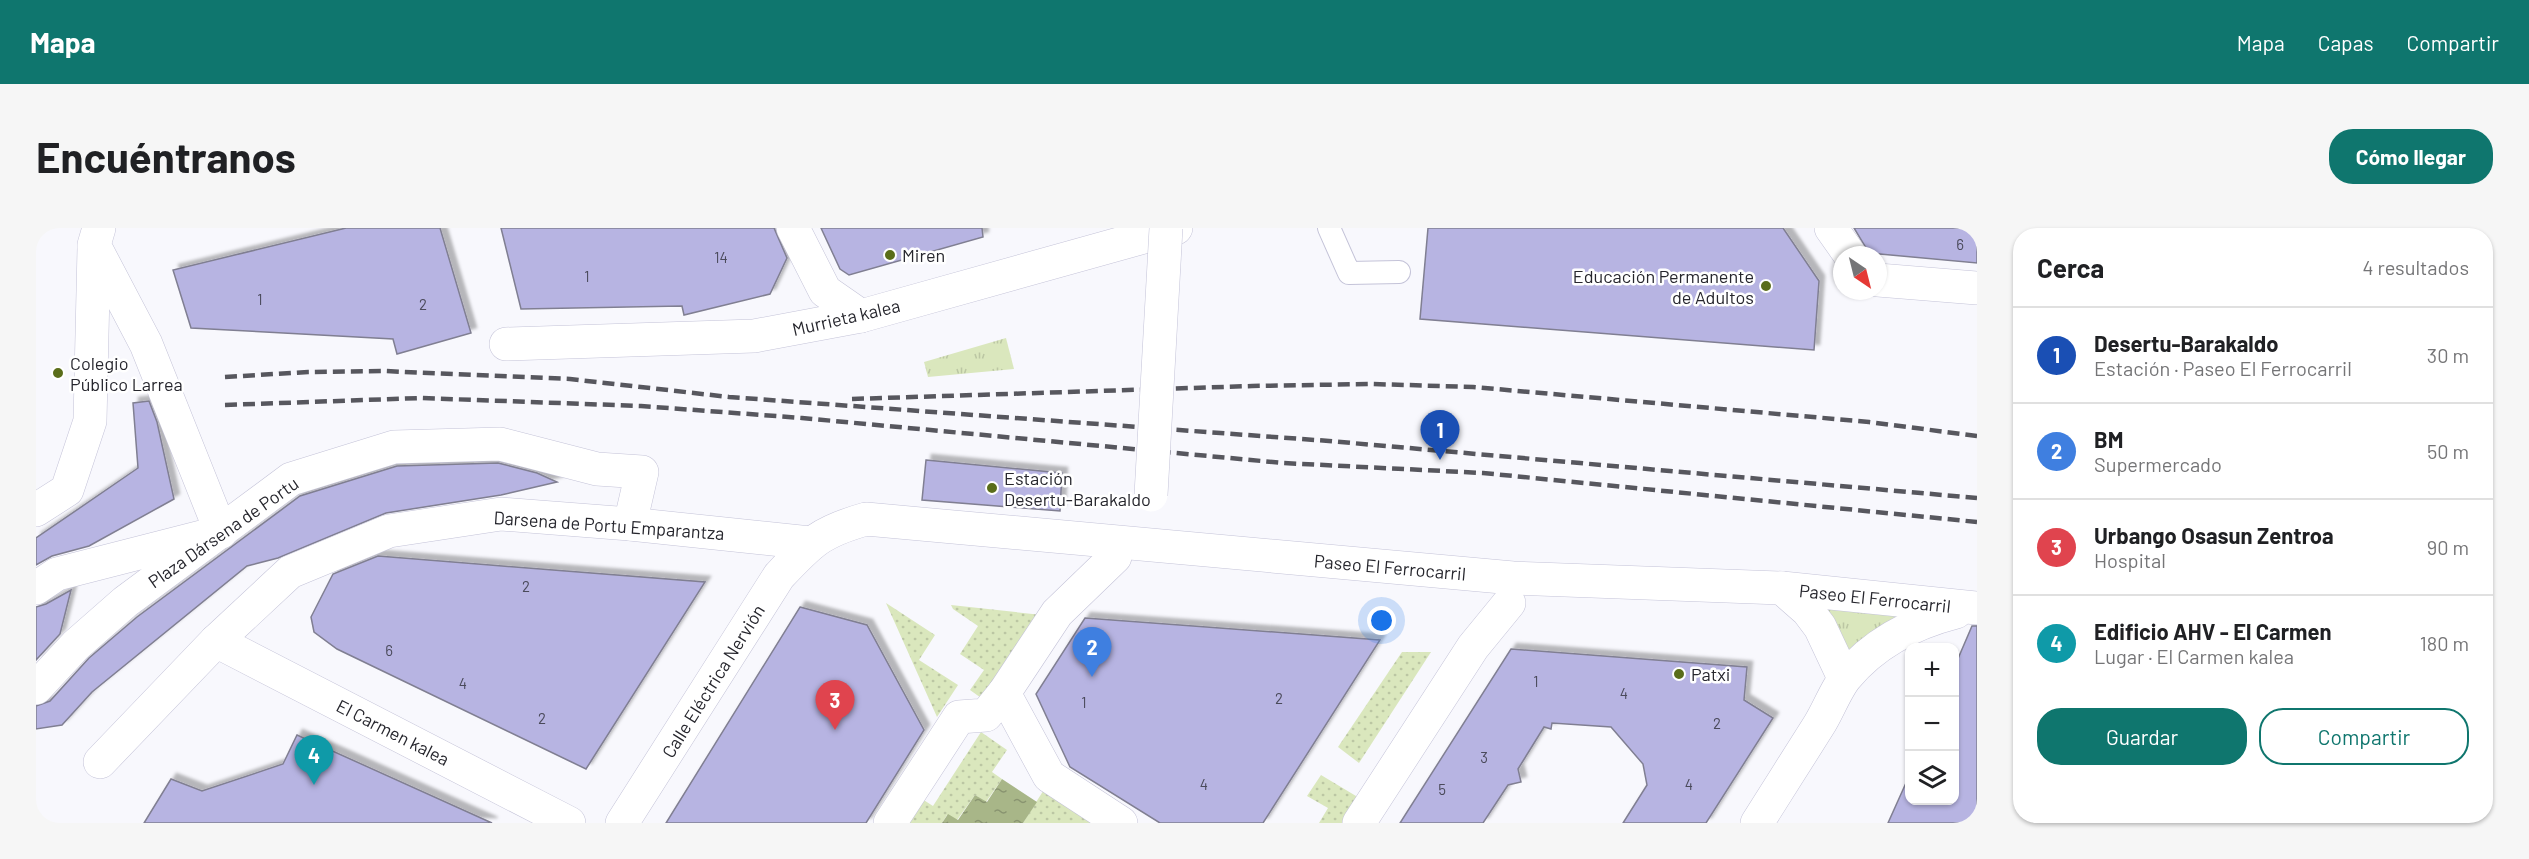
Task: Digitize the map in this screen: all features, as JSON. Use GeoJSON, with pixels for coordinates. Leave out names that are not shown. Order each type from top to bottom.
{"type":"FeatureCollection","features":[{"type":"Feature","properties":{"kind":"street"},"geometry":{"type":"LineString","coordinates":[[793,228],[825,291],[861,316]]}},
{"type":"Feature","properties":{"kind":"street"},"geometry":{"type":"LineString","coordinates":[[1151,495],[1166,228]]}},
{"type":"Feature","properties":{"kind":"street","name":"Murrieta kalea"},"geometry":{"type":"LineString","coordinates":[[506,344],[754,336],[861,316],[1176,228]]}},
{"type":"Feature","properties":{"kind":"street"},"geometry":{"type":"LineString","coordinates":[[1831,228],[1844,246]]}},
{"type":"Feature","properties":{"kind":"street"},"geometry":{"type":"LineString","coordinates":[[36,510],[67,490],[90,421],[96,236]]}},
{"type":"Feature","properties":{"kind":"street"},"geometry":{"type":"LineString","coordinates":[[36,588],[57,574],[221,532],[146,344],[96,236]]}},
{"type":"Feature","properties":{"kind":"street"},"geometry":{"type":"LineString","coordinates":[[1887,281],[1977,288]]}},
{"type":"Feature","properties":{"kind":"street","name":"Plaza Dársena de Portu"},"geometry":{"type":"LineString","coordinates":[[36,688],[76,645],[125,602],[291,479],[394,447],[500,444],[597,469],[642,472],[630,524]]}},
{"type":"Feature","properties":{"kind":"street","name":"Darsena de Portu Emparantza"},"geometry":{"type":"LineString","coordinates":[[100,762],[216,641],[290,572],[389,531],[501,514],[630,524],[810,543]]}},
{"type":"Feature","properties":{"kind":"street","name":"Paseo El Ferrocarril"},"geometry":{"type":"LineString","coordinates":[[810,543],[836,528],[866,519],[1513,578],[1782,588],[1974,608]]}},
{"type":"Feature","properties":{"kind":"street","name":"Calle Eléctrica Nervión"},"geometry":{"type":"LineString","coordinates":[[622,823],[779,576],[810,543]]}},
{"type":"Feature","properties":{"kind":"street"},"geometry":{"type":"LineString","coordinates":[[890,823],[959,717],[986,715],[1004,693],[1057,614],[1115,557]]}},
{"type":"Feature","properties":{"kind":"street"},"geometry":{"type":"LineString","coordinates":[[1782,588],[1808,611],[1820,627],[1845,678]]}},
{"type":"Feature","properties":{"kind":"street"},"geometry":{"type":"LineString","coordinates":[[1359,823],[1473,647],[1509,603]]}},
{"type":"Feature","properties":{"kind":"street"},"geometry":{"type":"LineString","coordinates":[[1757,823],[1832,705],[1845,678],[1866,656],[1890,638],[1922,621],[1974,608]]}},
{"type":"Feature","properties":{"kind":"street","name":"El Carmen kalea"},"geometry":{"type":"LineString","coordinates":[[216,641],[569,823]]}},
{"type":"Feature","properties":{"kind":"street"},"geometry":{"type":"LineString","coordinates":[[1004,693],[1049,776],[1121,823]]}},
{"type":"Feature","properties":{"kind":"lane"},"geometry":{"type":"LineString","coordinates":[[1329,228],[1349,273],[1399,272]]}},
{"type":"Feature","properties":{"kind":"green space"},"geometry":{"type":"Polygon","coordinates":[[[1006,338],[1014,369],[928,377],[924,362],[1006,338]]]}},
{"type":"Feature","properties":{"kind":"green space"},"geometry":{"type":"Polygon","coordinates":[[[886,603],[935,635],[919,660],[958,685],[937,717],[886,603]]]}},
{"type":"Feature","properties":{"kind":"green space"},"geometry":{"type":"Polygon","coordinates":[[[951,605],[1042,615],[984,700],[970,690],[984,670],[960,654],[978,626],[953,609],[951,605]]]}},
{"type":"Feature","properties":{"kind":"green space"},"geometry":{"type":"Polygon","coordinates":[[[1821,608],[1901,616],[1871,632],[1846,652],[1821,608]]]}},
{"type":"Feature","properties":{"kind":"green space"},"geometry":{"type":"Polygon","coordinates":[[[1402,652],[1431,652],[1359,763],[1338,747],[1402,652]]]}},
{"type":"Feature","properties":{"kind":"green space"},"geometry":{"type":"Polygon","coordinates":[[[981,732],[1007,750],[992,772],[1002,779],[986,802],[975,795],[957,820],[947,815],[942,823],[904,823],[919,797],[933,806],[981,732]]]}},
{"type":"Feature","properties":{"kind":"green space"},"geometry":{"type":"Polygon","coordinates":[[[1321,775],[1361,799],[1345,823],[1319,823],[1328,808],[1307,796],[1321,775]]]}},
{"type":"Feature","properties":{"kind":"green space"},"geometry":{"type":"Polygon","coordinates":[[[1045,788],[1094,823],[1023,823],[1045,788]]]}},
{"type":"Feature","properties":{"kind":"water"},"geometry":{"type":"Polygon","coordinates":[[[1002,779],[1037,802],[1023,823],[942,823],[948,814],[958,820],[975,795],[987,802],[1002,779]]]}},
{"type":"Feature","properties":{"kind":"building"},"geometry":{"type":"Polygon","coordinates":[[[346,228],[440,228],[471,333],[397,354],[393,339],[191,328],[173,270],[346,228]]]}},
{"type":"Feature","properties":{"kind":"building"},"geometry":{"type":"Polygon","coordinates":[[[501,228],[774,228],[787,258],[770,294],[684,315],[682,306],[521,309],[501,228]]]}},
{"type":"Feature","properties":{"kind":"building"},"geometry":{"type":"Polygon","coordinates":[[[821,228],[982,228],[983,237],[849,275],[840,269],[821,228]]]}},
{"type":"Feature","properties":{"kind":"building"},"geometry":{"type":"Polygon","coordinates":[[[1428,228],[1783,228],[1819,281],[1814,350],[1420,319],[1428,228]]]}},
{"type":"Feature","properties":{"kind":"building"},"geometry":{"type":"Polygon","coordinates":[[[1854,228],[1977,228],[1977,263],[1887,255],[1887,246],[1865,246],[1854,228]]]}},
{"type":"Feature","properties":{"kind":"building"},"geometry":{"type":"Polygon","coordinates":[[[149,401],[157,422],[174,499],[89,546],[52,556],[36,565],[36,538],[138,468],[133,403],[149,401]]]}},
{"type":"Feature","properties":{"kind":"building","name":"Estación Desertu-Barakaldo"},"geometry":{"type":"Polygon","coordinates":[[[926,460],[1062,473],[1060,511],[922,500],[926,460]]]}},
{"type":"Feature","properties":{"kind":"building"},"geometry":{"type":"Polygon","coordinates":[[[498,463],[537,473],[557,482],[501,495],[386,513],[278,558],[247,566],[92,692],[62,725],[36,729],[36,706],[50,701],[89,658],[137,617],[300,496],[397,466],[498,463]]]}},
{"type":"Feature","properties":{"kind":"building"},"geometry":{"type":"Polygon","coordinates":[[[378,556],[705,582],[586,769],[337,649],[314,632],[311,617],[333,574],[378,556]]]}},
{"type":"Feature","properties":{"kind":"building"},"geometry":{"type":"Polygon","coordinates":[[[71,590],[60,634],[36,660],[36,607],[71,590]]]}},
{"type":"Feature","properties":{"kind":"building"},"geometry":{"type":"Polygon","coordinates":[[[800,607],[867,625],[924,730],[866,823],[666,823],[800,607]]]}},
{"type":"Feature","properties":{"kind":"building"},"geometry":{"type":"Polygon","coordinates":[[[1085,618],[1380,640],[1263,823],[1160,823],[1070,767],[1036,694],[1085,618]]]}},
{"type":"Feature","properties":{"kind":"building"},"geometry":{"type":"Polygon","coordinates":[[[1972,626],[1977,626],[1977,823],[1888,823],[1905,785],[1905,805],[1959,805],[1959,656],[1972,626]]]}},
{"type":"Feature","properties":{"kind":"building"},"geometry":{"type":"Polygon","coordinates":[[[1511,649],[1747,667],[1744,700],[1773,718],[1706,823],[1623,823],[1647,785],[1643,764],[1611,727],[1552,723],[1551,729],[1544,727],[1518,769],[1521,782],[1508,785],[1483,823],[1400,823],[1511,649]]]}},
{"type":"Feature","properties":{"kind":"building"},"geometry":{"type":"Polygon","coordinates":[[[297,735],[492,823],[144,823],[171,779],[202,791],[283,764],[297,735]]]}},
{"type":"Feature","properties":{"kind":"railway"},"geometry":{"type":"LineString","coordinates":[[225,377],[308,372],[384,371],[570,379],[729,397],[1329,441],[1977,498]]}},
{"type":"Feature","properties":{"kind":"railway"},"geometry":{"type":"LineString","coordinates":[[852,399],[1252,386],[1372,384],[1473,387],[1869,422],[1977,436]]}},
{"type":"Feature","properties":{"kind":"railway"},"geometry":{"type":"LineString","coordinates":[[225,405],[421,398],[641,406],[802,418],[1283,463],[1483,473],[1977,522]]}},
{"type":"Feature","properties":{"kind":"place","name":"Miren"},"geometry":{"type":"Point","coordinates":[890,255]}},
{"type":"Feature","properties":{"kind":"place","name":"Educación Permanente de Adultos"},"geometry":{"type":"Point","coordinates":[1766,286]}},
{"type":"Feature","properties":{"kind":"place","name":"Colegio Público Larrea"},"geometry":{"type":"Point","coordinates":[58,373]}},
{"type":"Feature","properties":{"kind":"place","name":"Desertu-Barakaldo"},"geometry":{"type":"Point","coordinates":[1440,460]}},
{"type":"Feature","properties":{"kind":"place","name":"Estación Desertu-Barakaldo"},"geometry":{"type":"Point","coordinates":[992,488]}},
{"type":"Feature","properties":{"kind":"place","name":"Patxi"},"geometry":{"type":"Point","coordinates":[1679,674]}},
{"type":"Feature","properties":{"kind":"place","name":"BM"},"geometry":{"type":"Point","coordinates":[1092,677]}},
{"type":"Feature","properties":{"kind":"place","name":"Urbango Osasun Zentroa"},"geometry":{"type":"Point","coordinates":[835,730]}},
{"type":"Feature","properties":{"kind":"place","name":"Edificio AHV - El Carmen"},"geometry":{"type":"Point","coordinates":[314,785]}}]}
